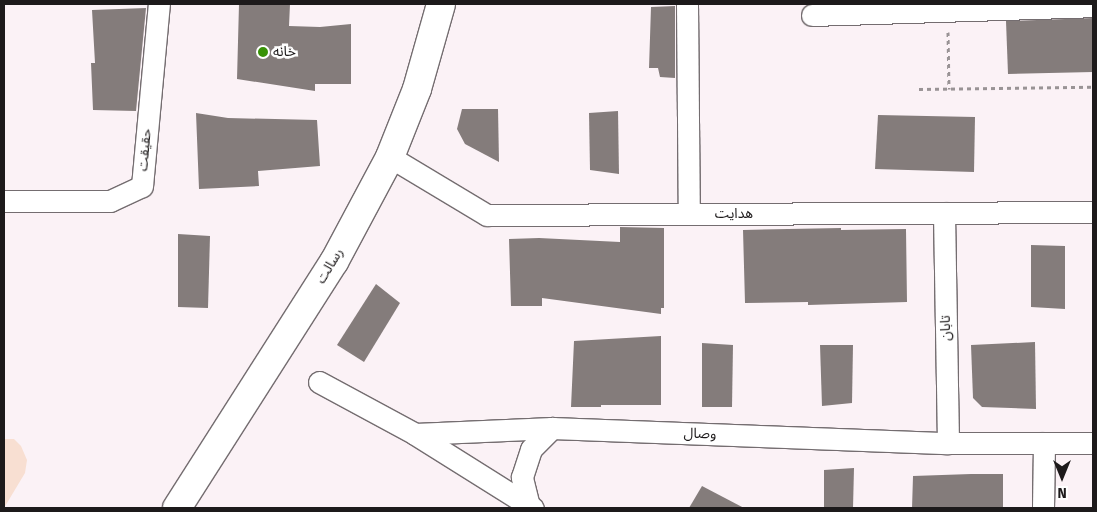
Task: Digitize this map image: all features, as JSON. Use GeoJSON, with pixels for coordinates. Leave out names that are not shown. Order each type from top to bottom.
{"type":"FeatureCollection","features":[{"type":"Feature","properties":{"kind":"street","name":"حقیقت"},"geometry":{"type":"LineString","coordinates":[[4,201],[110,201],[142,186],[158,4]]}},
{"type":"Feature","properties":{"kind":"street","name":"رسالت"},"geometry":{"type":"LineString","coordinates":[[177,508],[334,262],[390,158],[417,89],[441,4]]}},
{"type":"Feature","properties":{"kind":"street"},"geometry":{"type":"LineString","coordinates":[[687,4],[689,214]]}},
{"type":"Feature","properties":{"kind":"street"},"geometry":{"type":"LineString","coordinates":[[812,15],[842,9],[947,10],[1061,5],[1093,6]]}},
{"type":"Feature","properties":{"kind":"street","name":"هدایت"},"geometry":{"type":"LineString","coordinates":[[390,158],[487,215],[1093,212]]}},
{"type":"Feature","properties":{"kind":"street","name":"تابان"},"geometry":{"type":"LineString","coordinates":[[944,213],[948,443]]}},
{"type":"Feature","properties":{"kind":"street"},"geometry":{"type":"LineString","coordinates":[[319,382],[415,434],[531,507]]}},
{"type":"Feature","properties":{"kind":"street"},"geometry":{"type":"LineString","coordinates":[[531,507],[522,477],[531,449],[552,428]]}},
{"type":"Feature","properties":{"kind":"street","name":"وصال"},"geometry":{"type":"LineString","coordinates":[[415,434],[552,428],[948,443],[1093,443]]}},
{"type":"Feature","properties":{"kind":"street"},"geometry":{"type":"LineString","coordinates":[[1043,508],[1044,443]]}},
{"type":"Feature","properties":{"kind":"path"},"geometry":{"type":"LineString","coordinates":[[947,10],[948,89]]}},
{"type":"Feature","properties":{"kind":"path"},"geometry":{"type":"LineString","coordinates":[[919,89],[1093,87]]}},
{"type":"Feature","properties":{"kind":"shaded area"},"geometry":{"type":"Polygon","coordinates":[[[4,439],[14,439],[21,446],[27,460],[25,473],[4,508],[4,439]]]}},
{"type":"Feature","properties":{"kind":"building"},"geometry":{"type":"Polygon","coordinates":[[[239,4],[290,4],[289,26],[320,27],[351,24],[351,84],[315,84],[315,91],[237,79],[239,4]]]}},
{"type":"Feature","properties":{"kind":"building"},"geometry":{"type":"Polygon","coordinates":[[[675,6],[675,78],[660,77],[658,68],[649,68],[651,7],[675,6]]]}},
{"type":"Feature","properties":{"kind":"building"},"geometry":{"type":"Polygon","coordinates":[[[146,8],[136,111],[93,110],[91,63],[95,63],[92,10],[146,8]]]}},
{"type":"Feature","properties":{"kind":"building"},"geometry":{"type":"Polygon","coordinates":[[[1093,18],[1093,72],[1008,74],[1006,21],[1093,18]]]}},
{"type":"Feature","properties":{"kind":"building"},"geometry":{"type":"Polygon","coordinates":[[[462,109],[498,109],[499,162],[465,144],[457,129],[462,109]]]}},
{"type":"Feature","properties":{"kind":"building"},"geometry":{"type":"Polygon","coordinates":[[[618,111],[619,174],[590,170],[589,113],[618,111]]]}},
{"type":"Feature","properties":{"kind":"building"},"geometry":{"type":"Polygon","coordinates":[[[196,113],[228,118],[317,120],[320,166],[258,171],[259,186],[199,189],[196,113]]]}},
{"type":"Feature","properties":{"kind":"building"},"geometry":{"type":"Polygon","coordinates":[[[878,115],[975,117],[974,172],[875,169],[878,115]]]}},
{"type":"Feature","properties":{"kind":"building"},"geometry":{"type":"Polygon","coordinates":[[[620,227],[664,228],[664,308],[661,308],[661,314],[542,298],[542,306],[511,306],[509,239],[539,238],[620,242],[620,227]]]}},
{"type":"Feature","properties":{"kind":"building"},"geometry":{"type":"Polygon","coordinates":[[[841,228],[841,230],[906,229],[907,302],[808,305],[808,302],[745,303],[743,230],[841,228]]]}},
{"type":"Feature","properties":{"kind":"building"},"geometry":{"type":"Polygon","coordinates":[[[178,234],[210,236],[208,308],[178,307],[178,234]]]}},
{"type":"Feature","properties":{"kind":"building"},"geometry":{"type":"Polygon","coordinates":[[[1031,245],[1065,246],[1065,309],[1031,307],[1031,245]]]}},
{"type":"Feature","properties":{"kind":"building"},"geometry":{"type":"Polygon","coordinates":[[[376,284],[400,303],[364,362],[337,345],[376,284]]]}},
{"type":"Feature","properties":{"kind":"building"},"geometry":{"type":"Polygon","coordinates":[[[661,336],[661,405],[571,407],[574,341],[661,336]]]}},
{"type":"Feature","properties":{"kind":"building"},"geometry":{"type":"Polygon","coordinates":[[[1035,342],[1036,409],[982,407],[973,398],[971,345],[1035,342]]]}},
{"type":"Feature","properties":{"kind":"building"},"geometry":{"type":"Polygon","coordinates":[[[702,343],[733,345],[732,407],[702,407],[702,343]]]}},
{"type":"Feature","properties":{"kind":"building"},"geometry":{"type":"Polygon","coordinates":[[[820,345],[853,345],[852,403],[822,406],[820,345]]]}},
{"type":"Feature","properties":{"kind":"building"},"geometry":{"type":"Polygon","coordinates":[[[854,468],[853,508],[824,508],[824,470],[854,468]]]}},
{"type":"Feature","properties":{"kind":"building"},"geometry":{"type":"Polygon","coordinates":[[[1003,474],[1003,508],[912,508],[913,476],[1003,474]]]}},
{"type":"Feature","properties":{"kind":"building"},"geometry":{"type":"Polygon","coordinates":[[[702,486],[744,508],[689,508],[702,486]]]}},
{"type":"Feature","properties":{"kind":"place","name":"خانه"},"geometry":{"type":"Point","coordinates":[263,52]}}]}
